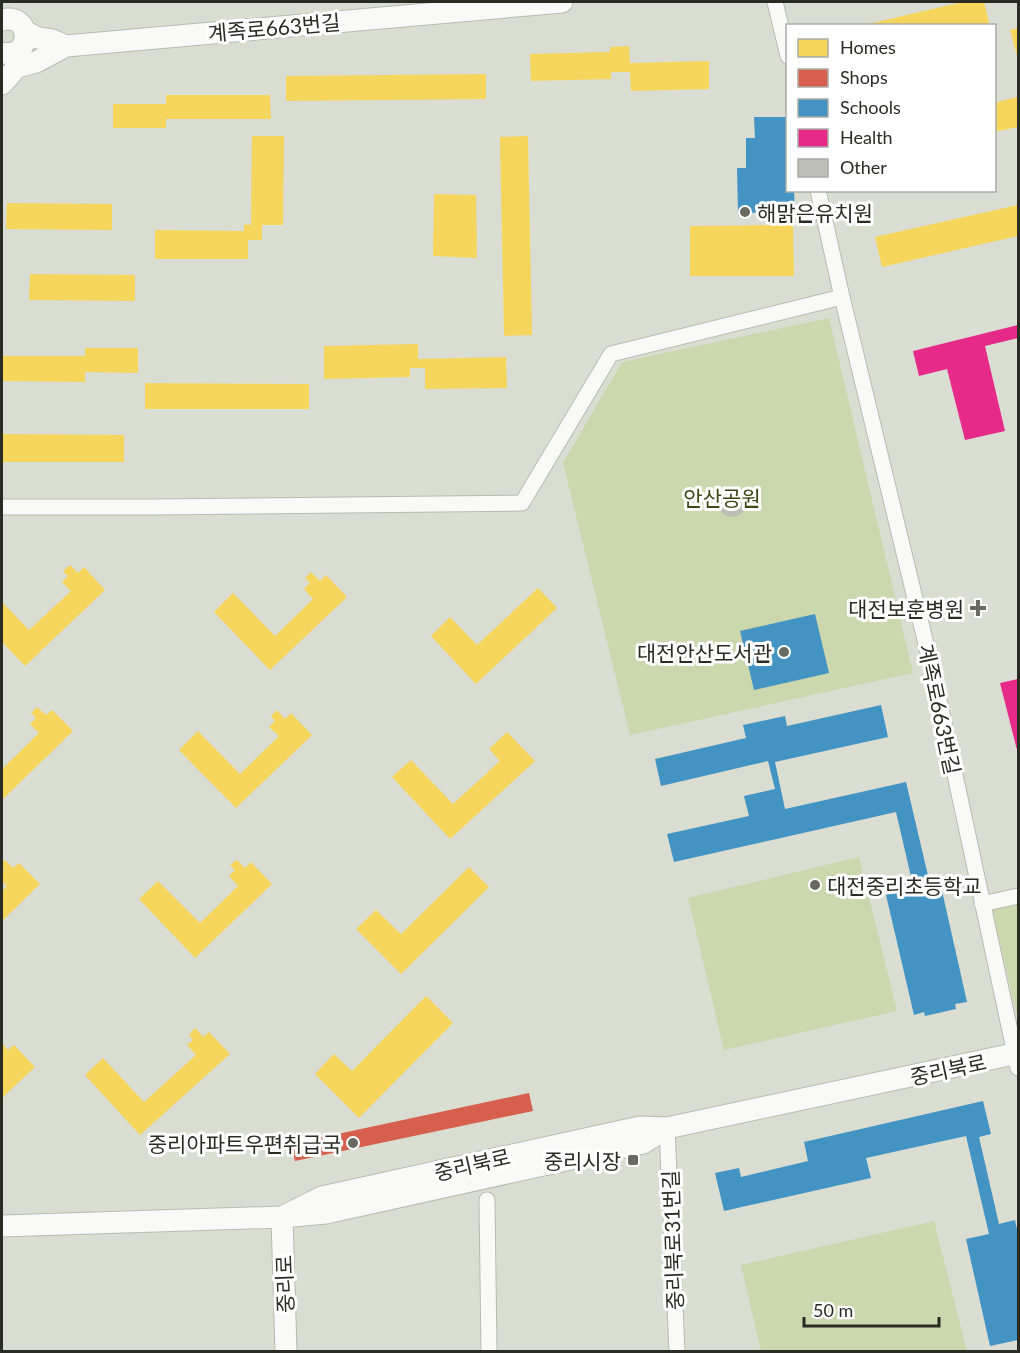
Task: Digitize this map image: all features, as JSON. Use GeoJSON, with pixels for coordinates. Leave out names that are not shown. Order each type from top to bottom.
{"type":"FeatureCollection","features":[{"type":"Feature","properties":{"kind":"main road","name":"계족로663번길"},"geometry":{"type":"LineString","coordinates":[[15,15],[38,38],[57,46],[562,2]]}},
{"type":"Feature","properties":{"kind":"main road"},"geometry":{"type":"LineString","coordinates":[[8,57],[24,42],[15,15],[20,7],[57,46]]}},
{"type":"Feature","properties":{"kind":"main road"},"geometry":{"type":"LineString","coordinates":[[8,57],[33,54],[57,46]]}},
{"type":"Feature","properties":{"kind":"main road"},"geometry":{"type":"LineString","coordinates":[[2,84],[17,67],[36,62],[57,46]]}},
{"type":"Feature","properties":{"kind":"main road","name":"중리북로"},"geometry":{"type":"LineString","coordinates":[[2,1226],[282,1217],[322,1197],[640,1126],[667,1128],[1017,1059]]}},
{"type":"Feature","properties":{"kind":"main road","name":"중리로"},"geometry":{"type":"LineString","coordinates":[[282,1217],[285,1352]]}},
{"type":"Feature","properties":{"kind":"street"},"geometry":{"type":"LineString","coordinates":[[775,2],[786,48]]}},
{"type":"Feature","properties":{"kind":"street","name":"계족로663번길"},"geometry":{"type":"LineString","coordinates":[[818,192],[934,677],[1017,1059]]}},
{"type":"Feature","properties":{"kind":"street"},"geometry":{"type":"LineString","coordinates":[[2,507],[522,503],[611,354],[842,297]]}},
{"type":"Feature","properties":{"kind":"street"},"geometry":{"type":"LineString","coordinates":[[982,904],[1018,896]]}},
{"type":"Feature","properties":{"kind":"street","name":"중리북로31번길"},"geometry":{"type":"LineString","coordinates":[[667,1128],[677,1352]]}},
{"type":"Feature","properties":{"kind":"street"},"geometry":{"type":"LineString","coordinates":[[487,1200],[489,1352]]}},
{"type":"Feature","properties":{"kind":"green space","name":"안산공원"},"geometry":{"type":"Polygon","coordinates":[[[829,318],[913,673],[630,735],[563,463],[622,362],[829,318]]]}},
{"type":"Feature","properties":{"kind":"green space"},"geometry":{"type":"Polygon","coordinates":[[[859,857],[897,1011],[724,1050],[688,898],[859,857]]]}},
{"type":"Feature","properties":{"kind":"green space"},"geometry":{"type":"Polygon","coordinates":[[[1018,902],[1018,1013],[992,908],[1018,902]]]}},
{"type":"Feature","properties":{"kind":"green space"},"geometry":{"type":"Polygon","coordinates":[[[934,1221],[967,1351],[761,1351],[741,1265],[934,1221]]]}},
{"type":"Feature","properties":{"kind":"building: Homes"},"geometry":{"type":"Polygon","coordinates":[[[963,2],[984,2],[990,24],[868,24],[963,2]]]}},
{"type":"Feature","properties":{"kind":"building: Homes"},"geometry":{"type":"Polygon","coordinates":[[[1018,28],[1018,60],[1010,30],[1018,28]]]}},
{"type":"Feature","properties":{"kind":"building: Homes"},"geometry":{"type":"Polygon","coordinates":[[[629,46],[630,63],[709,61],[709,89],[631,91],[630,72],[611,72],[611,79],[531,81],[530,54],[610,52],[610,47],[629,46]]]}},
{"type":"Feature","properties":{"kind":"building: Homes"},"geometry":{"type":"Polygon","coordinates":[[[486,74],[486,99],[286,101],[286,76],[486,74]]]}},
{"type":"Feature","properties":{"kind":"building: Homes"},"geometry":{"type":"Polygon","coordinates":[[[166,95],[270,95],[271,119],[166,119],[166,128],[113,128],[113,104],[166,104],[166,95]]]}},
{"type":"Feature","properties":{"kind":"building: Homes"},"geometry":{"type":"Polygon","coordinates":[[[1017,97],[1018,127],[996,132],[996,102],[1017,97]]]}},
{"type":"Feature","properties":{"kind":"building: Homes"},"geometry":{"type":"Polygon","coordinates":[[[252,136],[284,136],[283,225],[262,225],[262,240],[248,240],[248,259],[155,259],[155,230],[244,231],[244,224],[251,225],[252,136]]]}},
{"type":"Feature","properties":{"kind":"building: Homes"},"geometry":{"type":"Polygon","coordinates":[[[528,136],[532,335],[504,336],[500,137],[528,136]]]}},
{"type":"Feature","properties":{"kind":"building: Homes"},"geometry":{"type":"Polygon","coordinates":[[[434,194],[476,195],[477,258],[433,256],[434,194]]]}},
{"type":"Feature","properties":{"kind":"building: Homes"},"geometry":{"type":"Polygon","coordinates":[[[7,203],[112,204],[112,230],[6,229],[7,203]]]}},
{"type":"Feature","properties":{"kind":"building: Homes"},"geometry":{"type":"Polygon","coordinates":[[[1018,205],[1018,236],[882,267],[875,237],[1018,205]]]}},
{"type":"Feature","properties":{"kind":"building: Homes"},"geometry":{"type":"Polygon","coordinates":[[[793,225],[794,276],[690,276],[690,226],[793,225]]]}},
{"type":"Feature","properties":{"kind":"building: Homes"},"geometry":{"type":"Polygon","coordinates":[[[30,274],[135,275],[135,301],[29,300],[30,274]]]}},
{"type":"Feature","properties":{"kind":"building: Homes"},"geometry":{"type":"Polygon","coordinates":[[[418,344],[418,359],[506,357],[507,388],[425,389],[425,368],[410,368],[410,377],[324,379],[324,346],[418,344]]]}},
{"type":"Feature","properties":{"kind":"building: Homes"},"geometry":{"type":"Polygon","coordinates":[[[85,348],[138,348],[138,373],[85,372],[85,382],[2,381],[2,356],[85,356],[85,348]]]}},
{"type":"Feature","properties":{"kind":"building: Homes"},"geometry":{"type":"Polygon","coordinates":[[[145,383],[309,384],[309,409],[145,409],[145,383]]]}},
{"type":"Feature","properties":{"kind":"building: Homes"},"geometry":{"type":"Polygon","coordinates":[[[2,434],[124,435],[124,462],[2,462],[2,434]]]}},
{"type":"Feature","properties":{"kind":"building: Homes"},"geometry":{"type":"Polygon","coordinates":[[[70,565],[78,573],[84,567],[105,590],[25,666],[2,642],[2,602],[29,630],[71,591],[62,582],[68,576],[63,571],[70,565]]]}},
{"type":"Feature","properties":{"kind":"building: Homes"},"geometry":{"type":"Polygon","coordinates":[[[311,572],[320,581],[326,575],[347,597],[270,670],[214,612],[233,593],[275,636],[313,599],[304,589],[310,583],[305,578],[311,572]]]}},
{"type":"Feature","properties":{"kind":"building: Homes"},"geometry":{"type":"Polygon","coordinates":[[[538,588],[557,608],[476,684],[431,636],[450,617],[477,645],[538,588]]]}},
{"type":"Feature","properties":{"kind":"building: Homes"},"geometry":{"type":"Polygon","coordinates":[[[37,707],[46,715],[52,710],[73,731],[2,800],[2,769],[39,733],[30,724],[36,718],[31,713],[37,707]]]}},
{"type":"Feature","properties":{"kind":"building: Homes"},"geometry":{"type":"Polygon","coordinates":[[[277,710],[285,719],[291,713],[312,735],[236,808],[179,750],[198,731],[240,774],[279,736],[269,727],[275,721],[271,716],[277,710]]]}},
{"type":"Feature","properties":{"kind":"building: Homes"},"geometry":{"type":"Polygon","coordinates":[[[507,732],[535,761],[450,839],[392,777],[411,760],[453,804],[500,761],[489,749],[507,732]]]}},
{"type":"Feature","properties":{"kind":"building: Homes"},"geometry":{"type":"Polygon","coordinates":[[[5,860],[13,868],[19,863],[40,884],[2,921],[2,891],[7,886],[2,881],[4,871],[2,863],[5,860]]]}},
{"type":"Feature","properties":{"kind":"building: Homes"},"geometry":{"type":"Polygon","coordinates":[[[237,860],[245,868],[251,862],[272,884],[195,958],[139,899],[158,881],[200,923],[238,886],[229,876],[235,870],[230,865],[237,860]]]}},
{"type":"Feature","properties":{"kind":"building: Homes"},"geometry":{"type":"Polygon","coordinates":[[[469,867],[489,887],[401,974],[356,929],[376,910],[401,934],[469,867]]]}},
{"type":"Feature","properties":{"kind":"building: Homes"},"geometry":{"type":"Polygon","coordinates":[[[426,996],[453,1023],[359,1118],[315,1074],[334,1054],[352,1071],[426,996]]]}},
{"type":"Feature","properties":{"kind":"building: Homes"},"geometry":{"type":"Polygon","coordinates":[[[195,1028],[203,1037],[209,1032],[230,1054],[140,1135],[85,1075],[103,1058],[144,1102],[196,1055],[187,1045],[193,1040],[189,1035],[195,1028]]]}},
{"type":"Feature","properties":{"kind":"building: Homes"},"geometry":{"type":"Polygon","coordinates":[[[2,1043],[8,1050],[14,1045],[35,1067],[2,1098],[2,1043]]]}},
{"type":"Feature","properties":{"kind":"building: Shops"},"geometry":{"type":"Polygon","coordinates":[[[529,1093],[533,1111],[295,1161],[291,1144],[529,1093]]]}},
{"type":"Feature","properties":{"kind":"building: Schools"},"geometry":{"type":"Polygon","coordinates":[[[754,117],[786,117],[786,192],[794,192],[795,212],[738,213],[737,168],[746,168],[746,138],[755,138],[754,117]]]}},
{"type":"Feature","properties":{"kind":"building: Schools","name":"대전안산도서관"},"geometry":{"type":"Polygon","coordinates":[[[815,614],[829,673],[754,690],[740,631],[815,614]]]}},
{"type":"Feature","properties":{"kind":"building: Schools"},"geometry":{"type":"Polygon","coordinates":[[[881,705],[888,737],[775,762],[785,809],[906,782],[930,884],[940,882],[967,1002],[955,1004],[956,1009],[925,1016],[924,1012],[914,1015],[886,895],[902,891],[900,884],[912,881],[896,812],[674,862],[667,834],[749,816],[744,796],[775,789],[768,761],[661,786],[655,759],[746,738],[743,725],[785,716],[787,726],[881,705]]]}},
{"type":"Feature","properties":{"kind":"building: Schools"},"geometry":{"type":"Polygon","coordinates":[[[983,1101],[991,1134],[979,1137],[999,1224],[1015,1220],[1018,1234],[1018,1340],[990,1346],[966,1239],[989,1234],[966,1136],[866,1158],[871,1178],[724,1211],[715,1173],[739,1168],[741,1177],[808,1161],[804,1142],[983,1101]]]}},
{"type":"Feature","properties":{"kind":"building: Health"},"geometry":{"type":"Polygon","coordinates":[[[1018,325],[1018,338],[985,346],[1005,431],[965,440],[947,369],[919,376],[913,351],[1018,325]]]}},
{"type":"Feature","properties":{"kind":"building: Health"},"geometry":{"type":"Polygon","coordinates":[[[1018,679],[1018,754],[1000,683],[1018,679]]]}},
{"type":"Feature","properties":{"kind":"building: Other"},"geometry":{"type":"Polygon","coordinates":[[[732,487],[743,491],[747,502],[743,513],[732,517],[721,513],[717,502],[721,491],[732,487]]]}},
{"type":"Feature","properties":{"kind":"place","name":"해맑은유치원"},"geometry":{"type":"Point","coordinates":[745,212]}},
{"type":"Feature","properties":{"kind":"place","name":"대전보훈병원"},"geometry":{"type":"Point","coordinates":[978,608]}},
{"type":"Feature","properties":{"kind":"place","name":"대전안산도서관"},"geometry":{"type":"Point","coordinates":[784,652]}},
{"type":"Feature","properties":{"kind":"place","name":"대전중리초등학교"},"geometry":{"type":"Point","coordinates":[815,885]}},
{"type":"Feature","properties":{"kind":"place","name":"중리아파트우편취급국"},"geometry":{"type":"Point","coordinates":[353,1143]}},
{"type":"Feature","properties":{"kind":"place","name":"중리시장"},"geometry":{"type":"Point","coordinates":[633,1160]}}]}
